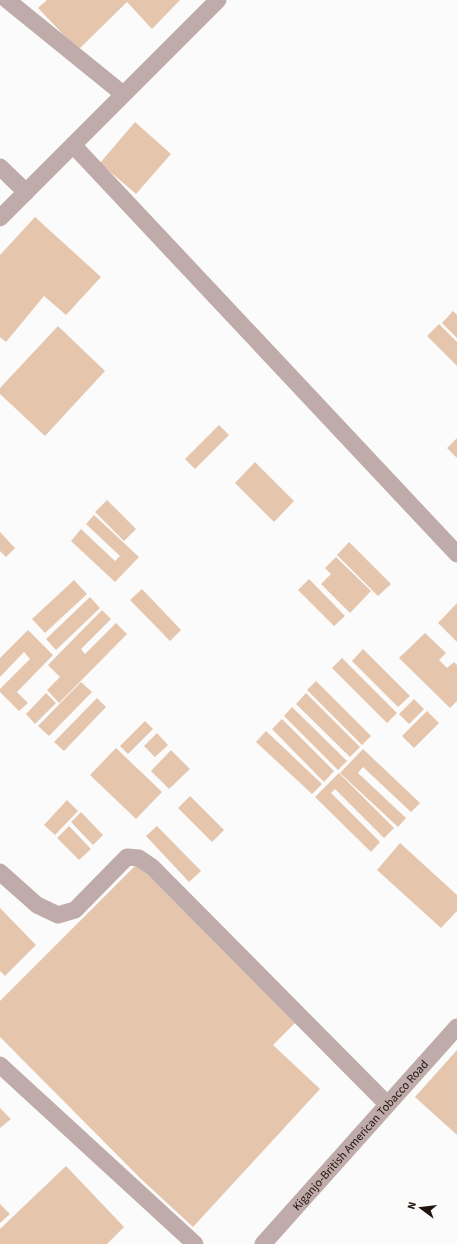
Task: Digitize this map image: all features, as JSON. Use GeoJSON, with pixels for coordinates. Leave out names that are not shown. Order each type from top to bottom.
{"type":"FeatureCollection","features":[{"type":"Feature","properties":{"kind":"street"},"geometry":{"type":"LineString","coordinates":[[7,0],[123,94]]}},
{"type":"Feature","properties":{"kind":"street"},"geometry":{"type":"LineString","coordinates":[[0,218],[218,0]]}},
{"type":"Feature","properties":{"kind":"street"},"geometry":{"type":"LineString","coordinates":[[73,145],[457,554]]}},
{"type":"Feature","properties":{"kind":"street"},"geometry":{"type":"LineString","coordinates":[[0,167],[26,192]]}},
{"type":"Feature","properties":{"kind":"street"},"geometry":{"type":"LineString","coordinates":[[0,872],[37,905],[58,915],[75,910],[127,857],[139,858],[152,867],[387,1104]]}},
{"type":"Feature","properties":{"kind":"street","name":"Kiganjo-British American Tobacco Road"},"geometry":{"type":"LineString","coordinates":[[263,1244],[457,1027]]}},
{"type":"Feature","properties":{"kind":"street"},"geometry":{"type":"LineString","coordinates":[[0,1065],[195,1244]]}},
{"type":"Feature","properties":{"kind":"building"},"geometry":{"type":"Polygon","coordinates":[[[47,0],[180,0],[152,29],[127,2],[78,50],[38,8],[47,0]]]}},
{"type":"Feature","properties":{"kind":"building"},"geometry":{"type":"Polygon","coordinates":[[[135,122],[171,154],[136,194],[100,163],[135,122]]]}},
{"type":"Feature","properties":{"kind":"building"},"geometry":{"type":"Polygon","coordinates":[[[35,217],[101,277],[66,315],[44,296],[6,342],[0,337],[0,255],[35,217]]]}},
{"type":"Feature","properties":{"kind":"building"},"geometry":{"type":"Polygon","coordinates":[[[453,311],[457,315],[457,338],[442,323],[453,311]]]}},
{"type":"Feature","properties":{"kind":"building"},"geometry":{"type":"Polygon","coordinates":[[[439,324],[457,342],[457,366],[427,336],[439,324]]]}},
{"type":"Feature","properties":{"kind":"building"},"geometry":{"type":"Polygon","coordinates":[[[58,326],[105,371],[45,436],[0,394],[0,388],[58,326]]]}},
{"type":"Feature","properties":{"kind":"building"},"geometry":{"type":"Polygon","coordinates":[[[219,425],[229,435],[195,469],[185,459],[219,425]]]}},
{"type":"Feature","properties":{"kind":"building"},"geometry":{"type":"Polygon","coordinates":[[[457,438],[457,458],[447,448],[457,438]]]}},
{"type":"Feature","properties":{"kind":"building"},"geometry":{"type":"Polygon","coordinates":[[[255,462],[294,501],[274,522],[235,483],[255,462]]]}},
{"type":"Feature","properties":{"kind":"building"},"geometry":{"type":"Polygon","coordinates":[[[107,500],[136,529],[124,541],[95,512],[107,500]]]}},
{"type":"Feature","properties":{"kind":"building"},"geometry":{"type":"Polygon","coordinates":[[[94,515],[139,557],[115,582],[71,541],[81,529],[115,561],[120,556],[86,524],[94,515]]]}},
{"type":"Feature","properties":{"kind":"building"},"geometry":{"type":"Polygon","coordinates":[[[0,532],[15,548],[6,557],[0,551],[0,532]]]}},
{"type":"Feature","properties":{"kind":"building"},"geometry":{"type":"Polygon","coordinates":[[[349,542],[391,584],[378,596],[337,555],[349,542]]]}},
{"type":"Feature","properties":{"kind":"building"},"geometry":{"type":"Polygon","coordinates":[[[336,557],[371,591],[350,613],[321,584],[331,574],[325,568],[336,557]]]}},
{"type":"Feature","properties":{"kind":"building"},"geometry":{"type":"Polygon","coordinates":[[[309,579],[345,616],[334,626],[298,590],[309,579]]]}},
{"type":"Feature","properties":{"kind":"building"},"geometry":{"type":"Polygon","coordinates":[[[74,580],[87,594],[45,633],[32,619],[74,580]]]}},
{"type":"Feature","properties":{"kind":"building"},"geometry":{"type":"Polygon","coordinates":[[[142,589],[181,630],[170,641],[130,600],[142,589]]]}},
{"type":"Feature","properties":{"kind":"building"},"geometry":{"type":"Polygon","coordinates":[[[90,597],[100,608],[56,650],[46,639],[90,597]]]}},
{"type":"Feature","properties":{"kind":"building"},"geometry":{"type":"Polygon","coordinates":[[[457,603],[457,642],[438,623],[457,603]]]}},
{"type":"Feature","properties":{"kind":"building"},"geometry":{"type":"Polygon","coordinates":[[[102,610],[111,619],[81,649],[85,654],[116,623],[127,634],[59,703],[47,690],[60,677],[48,665],[102,610]]]}},
{"type":"Feature","properties":{"kind":"building"},"geometry":{"type":"Polygon","coordinates":[[[28,630],[53,655],[17,692],[28,703],[19,711],[0,692],[0,689],[30,659],[24,652],[0,677],[0,658],[28,630]]]}},
{"type":"Feature","properties":{"kind":"building"},"geometry":{"type":"Polygon","coordinates":[[[425,633],[446,653],[439,660],[447,668],[454,662],[457,665],[457,701],[450,708],[399,658],[425,633]]]}},
{"type":"Feature","properties":{"kind":"building"},"geometry":{"type":"Polygon","coordinates":[[[363,649],[410,696],[398,707],[352,661],[363,649]]]}},
{"type":"Feature","properties":{"kind":"building"},"geometry":{"type":"Polygon","coordinates":[[[342,658],[397,713],[387,723],[332,668],[342,658]]]}},
{"type":"Feature","properties":{"kind":"building"},"geometry":{"type":"Polygon","coordinates":[[[316,681],[371,736],[362,745],[307,690],[316,681]]]}},
{"type":"Feature","properties":{"kind":"building"},"geometry":{"type":"Polygon","coordinates":[[[81,682],[92,692],[49,736],[38,726],[81,682]]]}},
{"type":"Feature","properties":{"kind":"building"},"geometry":{"type":"Polygon","coordinates":[[[46,693],[56,703],[35,724],[26,714],[46,693]]]}},
{"type":"Feature","properties":{"kind":"building"},"geometry":{"type":"Polygon","coordinates":[[[306,693],[360,747],[350,757],[296,704],[306,693]]]}},
{"type":"Feature","properties":{"kind":"building"},"geometry":{"type":"Polygon","coordinates":[[[97,698],[106,707],[64,751],[54,742],[97,698]]]}},
{"type":"Feature","properties":{"kind":"building"},"geometry":{"type":"Polygon","coordinates":[[[414,699],[424,709],[409,724],[399,714],[414,699]]]}},
{"type":"Feature","properties":{"kind":"building"},"geometry":{"type":"Polygon","coordinates":[[[292,707],[347,761],[338,770],[284,716],[292,707]]]}},
{"type":"Feature","properties":{"kind":"building"},"geometry":{"type":"Polygon","coordinates":[[[427,711],[439,723],[414,748],[402,736],[427,711]]]}},
{"type":"Feature","properties":{"kind":"building"},"geometry":{"type":"Polygon","coordinates":[[[282,719],[334,771],[324,782],[272,729],[282,719]]]}},
{"type":"Feature","properties":{"kind":"building"},"geometry":{"type":"Polygon","coordinates":[[[145,721],[153,729],[128,754],[120,746],[145,721]]]}},
{"type":"Feature","properties":{"kind":"building"},"geometry":{"type":"Polygon","coordinates":[[[266,731],[322,784],[312,794],[256,742],[266,731]]]}},
{"type":"Feature","properties":{"kind":"building"},"geometry":{"type":"Polygon","coordinates":[[[157,733],[168,745],[155,757],[144,746],[157,733]]]}},
{"type":"Feature","properties":{"kind":"building"},"geometry":{"type":"Polygon","coordinates":[[[116,748],[162,792],[136,819],[90,775],[116,748]]]}},
{"type":"Feature","properties":{"kind":"building"},"geometry":{"type":"Polygon","coordinates":[[[363,749],[420,803],[411,812],[363,767],[358,773],[406,818],[398,827],[340,773],[363,749]]]}},
{"type":"Feature","properties":{"kind":"building"},"geometry":{"type":"Polygon","coordinates":[[[171,750],[190,769],[169,789],[151,771],[171,750]]]}},
{"type":"Feature","properties":{"kind":"building"},"geometry":{"type":"Polygon","coordinates":[[[339,773],[394,828],[384,838],[335,789],[331,793],[380,842],[371,852],[315,797],[339,773]]]}},
{"type":"Feature","properties":{"kind":"building"},"geometry":{"type":"Polygon","coordinates":[[[190,796],[224,830],[212,842],[178,808],[190,796]]]}},
{"type":"Feature","properties":{"kind":"building"},"geometry":{"type":"Polygon","coordinates":[[[67,800],[78,811],[55,835],[44,825],[67,800]]]}},
{"type":"Feature","properties":{"kind":"building"},"geometry":{"type":"Polygon","coordinates":[[[81,812],[103,835],[93,845],[71,822],[81,812]]]}},
{"type":"Feature","properties":{"kind":"building"},"geometry":{"type":"Polygon","coordinates":[[[69,826],[91,849],[79,860],[57,838],[69,826]]]}},
{"type":"Feature","properties":{"kind":"building"},"geometry":{"type":"Polygon","coordinates":[[[157,826],[201,871],[189,882],[146,836],[157,826]]]}},
{"type":"Feature","properties":{"kind":"building"},"geometry":{"type":"Polygon","coordinates":[[[400,843],[457,895],[457,911],[441,928],[377,870],[400,843]]]}},
{"type":"Feature","properties":{"kind":"building"},"geometry":{"type":"Polygon","coordinates":[[[137,864],[295,1023],[273,1045],[320,1089],[193,1227],[140,1178],[0,1037],[0,1001],[137,864]]]}},
{"type":"Feature","properties":{"kind":"building"},"geometry":{"type":"Polygon","coordinates":[[[0,908],[36,945],[5,976],[0,971],[0,908]]]}},
{"type":"Feature","properties":{"kind":"building"},"geometry":{"type":"Polygon","coordinates":[[[457,1050],[457,1135],[415,1097],[457,1050]]]}},
{"type":"Feature","properties":{"kind":"building"},"geometry":{"type":"Polygon","coordinates":[[[0,1108],[11,1119],[0,1128],[0,1108]]]}},
{"type":"Feature","properties":{"kind":"building"},"geometry":{"type":"Polygon","coordinates":[[[66,1166],[124,1227],[107,1244],[0,1244],[0,1229],[66,1166]]]}},
{"type":"Feature","properties":{"kind":"building"},"geometry":{"type":"Polygon","coordinates":[[[0,1204],[10,1214],[0,1223],[0,1204]]]}}]}
